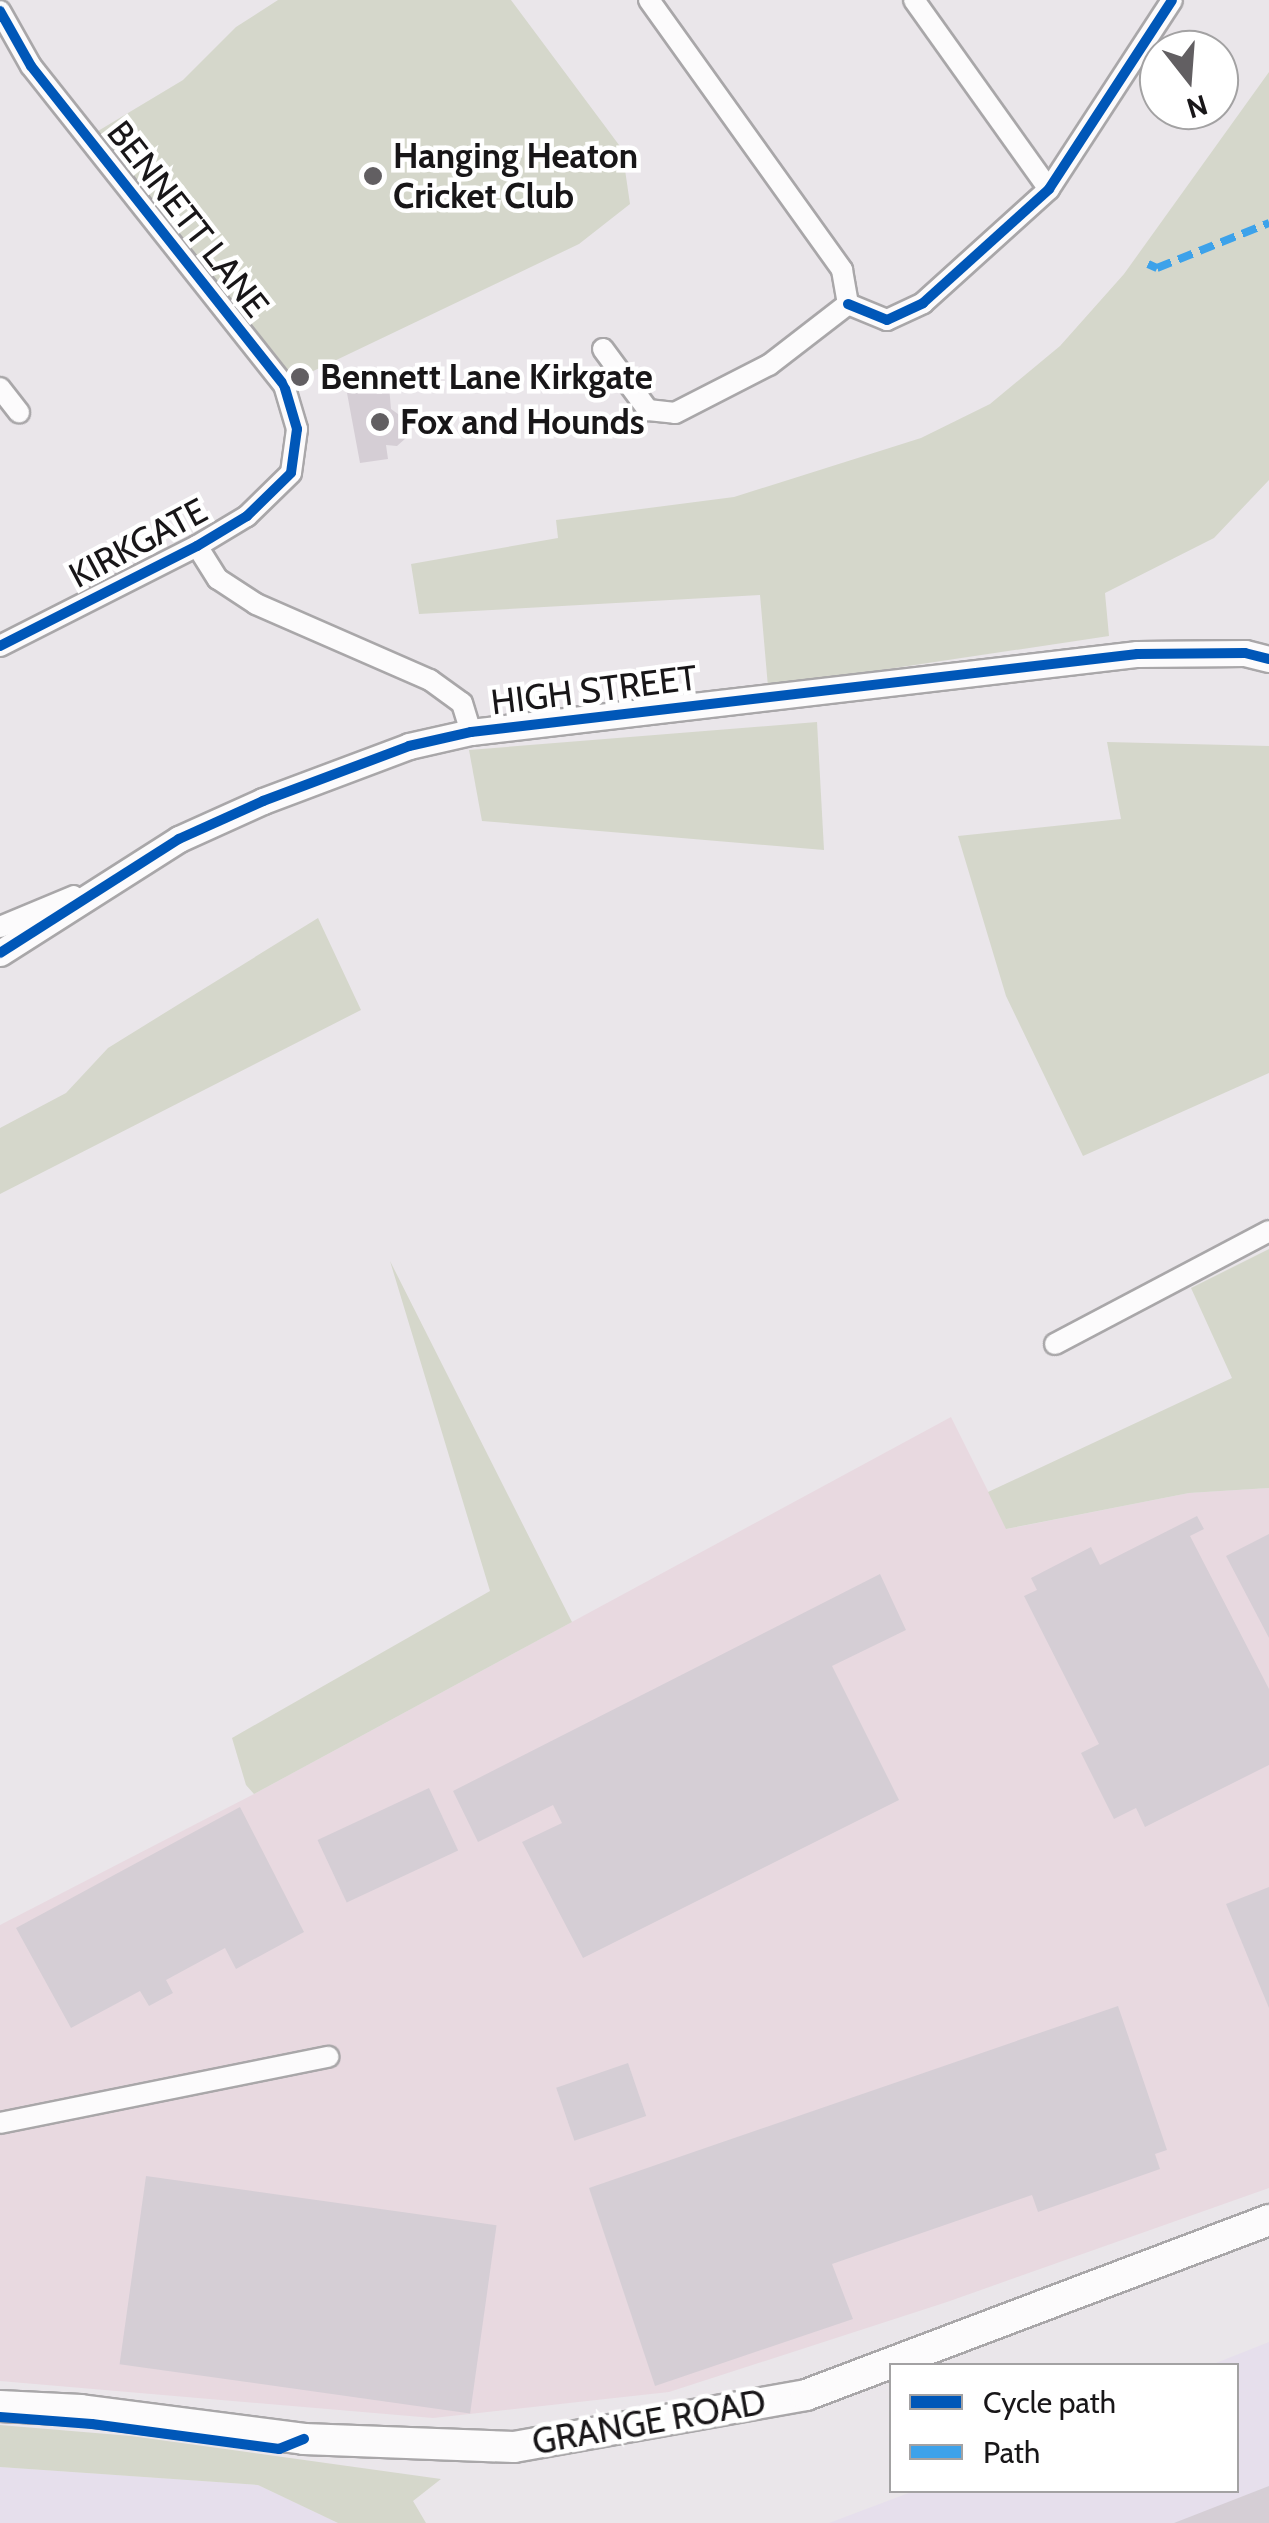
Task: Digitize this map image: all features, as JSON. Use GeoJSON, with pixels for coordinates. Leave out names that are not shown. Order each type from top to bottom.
{"type":"FeatureCollection","features":[{"type":"Feature","properties":{"kind":"main road","name":"GRANGE ROAD"},"geometry":{"type":"LineString","coordinates":[[891,2363],[1269,2220]]}},
{"type":"Feature","properties":{"kind":"main road","name":"GRANGE ROAD"},"geometry":{"type":"LineString","coordinates":[[0,2406],[81,2410],[304,2439],[514,2446],[806,2395],[889,2364]]}},
{"type":"Feature","properties":{"kind":"street"},"geometry":{"type":"LineString","coordinates":[[649,0],[842,270],[848,304]]}},
{"type":"Feature","properties":{"kind":"street"},"geometry":{"type":"LineString","coordinates":[[914,0],[1049,189]]}},
{"type":"Feature","properties":{"kind":"street"},"geometry":{"type":"LineString","coordinates":[[848,304],[887,320],[923,304],[1049,189],[1172,0]]}},
{"type":"Feature","properties":{"kind":"street","name":"BENNETT LANE"},"geometry":{"type":"LineString","coordinates":[[0,11],[31,66],[284,385],[297,429],[291,473]]}},
{"type":"Feature","properties":{"kind":"street"},"geometry":{"type":"LineString","coordinates":[[603,349],[648,410],[675,413],[769,365],[848,304]]}},
{"type":"Feature","properties":{"kind":"street"},"geometry":{"type":"LineString","coordinates":[[0,388],[19,412]]}},
{"type":"Feature","properties":{"kind":"street","name":"KIRKGATE"},"geometry":{"type":"LineString","coordinates":[[0,646],[247,516],[291,473]]}},
{"type":"Feature","properties":{"kind":"street","name":"KIRKGATE"},"geometry":{"type":"LineString","coordinates":[[196,546],[218,579],[256,604],[430,680],[462,703],[471,732]]}},
{"type":"Feature","properties":{"kind":"street"},"geometry":{"type":"LineString","coordinates":[[1257,656],[1269,636]]}},
{"type":"Feature","properties":{"kind":"street","name":"HIGH STREET"},"geometry":{"type":"LineString","coordinates":[[0,952],[104,883],[180,839],[263,800],[409,746],[471,732],[1136,654],[1257,656]]}},
{"type":"Feature","properties":{"kind":"street"},"geometry":{"type":"LineString","coordinates":[[0,927],[104,883]]}},
{"type":"Feature","properties":{"kind":"street"},"geometry":{"type":"LineString","coordinates":[[1055,1344],[1269,1230]]}},
{"type":"Feature","properties":{"kind":"street"},"geometry":{"type":"LineString","coordinates":[[0,2123],[328,2057]]}},
{"type":"Feature","properties":{"kind":"shaded area","name":"Hanging Heaton Cricket Club"},"geometry":{"type":"Polygon","coordinates":[[[278,0],[511,0],[622,149],[630,204],[579,244],[284,385],[88,137],[183,80],[236,27],[278,0]]]}},
{"type":"Feature","properties":{"kind":"shaded area"},"geometry":{"type":"Polygon","coordinates":[[[1269,72],[1269,480],[1214,538],[1105,593],[1109,636],[768,687],[760,595],[419,614],[411,564],[558,538],[556,520],[734,497],[921,438],[990,404],[1060,346],[1124,274],[1227,130],[1239,130],[1239,114],[1269,72]]]}},
{"type":"Feature","properties":{"kind":"shaded area"},"geometry":{"type":"Polygon","coordinates":[[[817,722],[824,850],[482,821],[469,750],[817,722]]]}},
{"type":"Feature","properties":{"kind":"shaded area"},"geometry":{"type":"Polygon","coordinates":[[[1107,742],[1269,746],[1269,1073],[1083,1156],[1006,996],[958,836],[1121,819],[1107,742]]]}},
{"type":"Feature","properties":{"kind":"shaded area"},"geometry":{"type":"Polygon","coordinates":[[[318,918],[361,1010],[0,1194],[0,1128],[66,1093],[108,1048],[318,918]]]}},
{"type":"Feature","properties":{"kind":"shaded area"},"geometry":{"type":"Polygon","coordinates":[[[1269,1249],[1269,1488],[1189,1493],[1006,1529],[988,1492],[1232,1378],[1191,1288],[1269,1249]]]}},
{"type":"Feature","properties":{"kind":"shaded area"},"geometry":{"type":"Polygon","coordinates":[[[390,1261],[572,1622],[254,1794],[246,1785],[232,1738],[490,1591],[390,1261]]]}},
{"type":"Feature","properties":{"kind":"shaded area"},"geometry":{"type":"Polygon","coordinates":[[[951,1417],[1007,1529],[1189,1493],[1269,1488],[1269,2188],[947,2302],[669,2392],[433,2418],[0,2381],[0,1925],[254,1794],[951,1417]]]}},
{"type":"Feature","properties":{"kind":"shaded area"},"geometry":{"type":"Polygon","coordinates":[[[1269,2342],[1269,2523],[829,2523],[909,2493],[1239,2493],[1239,2363],[1216,2363],[1269,2342]]]}},
{"type":"Feature","properties":{"kind":"shaded area"},"geometry":{"type":"Polygon","coordinates":[[[0,2425],[131,2436],[441,2479],[413,2501],[426,2523],[338,2523],[258,2485],[0,2467],[0,2425]]]}},
{"type":"Feature","properties":{"kind":"shaded area"},"geometry":{"type":"Polygon","coordinates":[[[0,2467],[258,2485],[338,2523],[0,2523],[0,2467]]]}},
{"type":"Feature","properties":{"kind":"building","name":"Fox and Hounds"},"geometry":{"type":"Polygon","coordinates":[[[389,386],[391,409],[405,419],[406,438],[397,446],[386,445],[388,459],[360,463],[347,393],[389,386]]]}},
{"type":"Feature","properties":{"kind":"building"},"geometry":{"type":"Polygon","coordinates":[[[1197,1516],[1204,1529],[1190,1536],[1269,1689],[1269,1765],[1145,1827],[1136,1808],[1114,1819],[1081,1753],[1099,1744],[1024,1596],[1037,1590],[1031,1578],[1091,1547],[1100,1565],[1197,1516]]]}},
{"type":"Feature","properties":{"kind":"building"},"geometry":{"type":"Polygon","coordinates":[[[1269,1534],[1269,1638],[1226,1556],[1269,1534]]]}},
{"type":"Feature","properties":{"kind":"building"},"geometry":{"type":"Polygon","coordinates":[[[880,1574],[906,1630],[832,1666],[899,1800],[583,1958],[522,1842],[562,1823],[553,1805],[478,1842],[453,1791],[880,1574]]]}},
{"type":"Feature","properties":{"kind":"building"},"geometry":{"type":"Polygon","coordinates":[[[429,1788],[458,1851],[347,1903],[318,1840],[429,1788]]]}},
{"type":"Feature","properties":{"kind":"building"},"geometry":{"type":"Polygon","coordinates":[[[240,1807],[304,1932],[236,1969],[225,1948],[166,1980],[173,1993],[149,2006],[140,1991],[71,2028],[16,1928],[240,1807]]]}},
{"type":"Feature","properties":{"kind":"building"},"geometry":{"type":"Polygon","coordinates":[[[1269,1887],[1269,2008],[1226,1904],[1269,1887]]]}},
{"type":"Feature","properties":{"kind":"building"},"geometry":{"type":"Polygon","coordinates":[[[1118,2006],[1167,2150],[1155,2154],[1160,2169],[1038,2212],[1032,2195],[832,2264],[853,2319],[655,2386],[589,2188],[1118,2006]]]}},
{"type":"Feature","properties":{"kind":"building"},"geometry":{"type":"Polygon","coordinates":[[[628,2063],[646,2116],[574,2141],[556,2088],[628,2063]]]}},
{"type":"Feature","properties":{"kind":"building"},"geometry":{"type":"Polygon","coordinates":[[[146,2176],[497,2225],[470,2413],[120,2364],[146,2176]]]}},
{"type":"Feature","properties":{"kind":"building"},"geometry":{"type":"Polygon","coordinates":[[[1269,2486],[1269,2523],[1174,2523],[1269,2486]]]}},
{"type":"Feature","properties":{"kind":"marked path"},"geometry":{"type":"LineString","coordinates":[[1148,264],[1157,268],[1269,223]]}},
{"type":"Feature","properties":{"kind":"cycle path"},"geometry":{"type":"LineString","coordinates":[[848,304],[887,320],[923,303],[1049,189],[1172,0]]}},
{"type":"Feature","properties":{"kind":"cycle path"},"geometry":{"type":"LineString","coordinates":[[0,11],[31,66],[284,385],[297,429],[291,473],[247,516],[197,546],[0,646]]}},
{"type":"Feature","properties":{"kind":"cycle path"},"geometry":{"type":"LineString","coordinates":[[0,953],[179,839],[263,801],[409,746],[471,732],[1137,654],[1245,653],[1269,659]]}},
{"type":"Feature","properties":{"kind":"cycle path"},"geometry":{"type":"LineString","coordinates":[[0,2417],[92,2424],[279,2449],[304,2439]]}},
{"type":"Feature","properties":{"kind":"place","name":"Hanging Heaton Cricket Club"},"geometry":{"type":"Point","coordinates":[373,176]}},
{"type":"Feature","properties":{"kind":"place","name":"Bennett Lane Kirkgate"},"geometry":{"type":"Point","coordinates":[300,377]}},
{"type":"Feature","properties":{"kind":"place","name":"Fox and Hounds"},"geometry":{"type":"Point","coordinates":[380,422]}}]}
